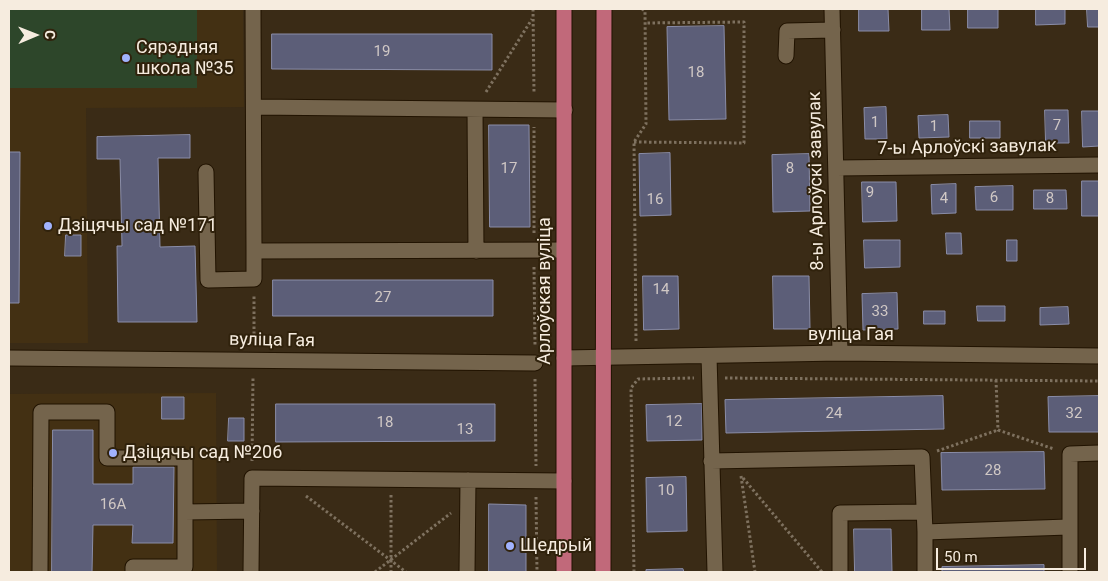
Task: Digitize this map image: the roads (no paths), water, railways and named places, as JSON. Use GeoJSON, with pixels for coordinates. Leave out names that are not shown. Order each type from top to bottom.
{"type":"FeatureCollection","features":[{"type":"Feature","properties":{"kind":"main road","name":"Арлоўская вуліца"},"geometry":{"type":"LineString","coordinates":[[564,9],[564,572]]}},
{"type":"Feature","properties":{"kind":"main road"},"geometry":{"type":"LineString","coordinates":[[603,572],[604,9]]}},
{"type":"Feature","properties":{"kind":"street"},"geometry":{"type":"LineString","coordinates":[[206,172],[208,280],[254,279],[254,9]]}},
{"type":"Feature","properties":{"kind":"street","name":"8-ы Арлоўскі завулак"},"geometry":{"type":"LineString","coordinates":[[832,9],[840,353]]}},
{"type":"Feature","properties":{"kind":"street"},"geometry":{"type":"LineString","coordinates":[[786,56],[786,31],[833,30]]}},
{"type":"Feature","properties":{"kind":"street"},"geometry":{"type":"LineString","coordinates":[[254,108],[565,110]]}},
{"type":"Feature","properties":{"kind":"street"},"geometry":{"type":"LineString","coordinates":[[474,110],[476,251]]}},
{"type":"Feature","properties":{"kind":"street","name":"7-ы Арлоўскі завулак"},"geometry":{"type":"LineString","coordinates":[[836,168],[1099,165]]}},
{"type":"Feature","properties":{"kind":"street"},"geometry":{"type":"LineString","coordinates":[[254,251],[563,250]]}},
{"type":"Feature","properties":{"kind":"street","name":"вуліца Гая"},"geometry":{"type":"LineString","coordinates":[[564,358],[840,353],[1099,356]]}},
{"type":"Feature","properties":{"kind":"street"},"geometry":{"type":"LineString","coordinates":[[709,356],[708,378],[716,460],[715,572]]}},
{"type":"Feature","properties":{"kind":"street","name":"вуліца Гая"},"geometry":{"type":"LineString","coordinates":[[9,358],[535,363]]}},
{"type":"Feature","properties":{"kind":"street"},"geometry":{"type":"LineString","coordinates":[[40,572],[41,412],[107,412],[107,458],[186,458],[185,568],[132,567],[132,572]]}},
{"type":"Feature","properties":{"kind":"street"},"geometry":{"type":"LineString","coordinates":[[1070,572],[1068,527],[1070,454],[1099,453]]}},
{"type":"Feature","properties":{"kind":"street"},"geometry":{"type":"LineString","coordinates":[[716,460],[922,457],[925,572]]}},
{"type":"Feature","properties":{"kind":"street"},"geometry":{"type":"LineString","coordinates":[[251,572],[252,478],[564,480]]}},
{"type":"Feature","properties":{"kind":"street"},"geometry":{"type":"LineString","coordinates":[[467,572],[468,480]]}},
{"type":"Feature","properties":{"kind":"street"},"geometry":{"type":"LineString","coordinates":[[186,512],[252,510]]}},
{"type":"Feature","properties":{"kind":"street"},"geometry":{"type":"LineString","coordinates":[[840,572],[840,513],[924,512]]}},
{"type":"Feature","properties":{"kind":"street"},"geometry":{"type":"LineString","coordinates":[[925,532],[1068,527]]}},
{"type":"Feature","properties":{"kind":"place","name":"Сярэдняя школа №35"},"geometry":{"type":"Point","coordinates":[126,58]}},
{"type":"Feature","properties":{"kind":"place","name":"Дзіцячы сад №171"},"geometry":{"type":"Point","coordinates":[48,226]}},
{"type":"Feature","properties":{"kind":"place","name":"Дзіцячы сад №206"},"geometry":{"type":"Point","coordinates":[113,453]}},
{"type":"Feature","properties":{"kind":"place","name":"Щедрый"},"geometry":{"type":"Point","coordinates":[510,546]}}]}
